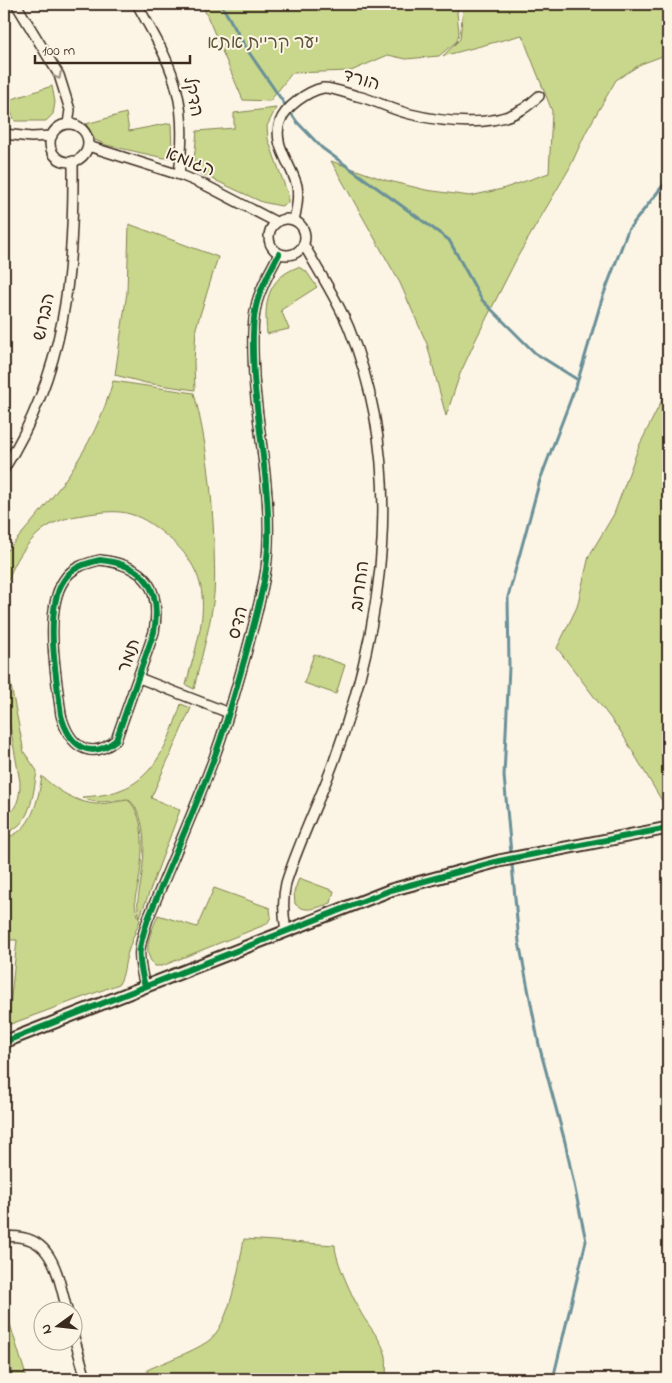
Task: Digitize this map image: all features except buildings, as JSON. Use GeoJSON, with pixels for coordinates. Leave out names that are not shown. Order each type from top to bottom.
{"type":"FeatureCollection","features":[{"type":"Feature","properties":{"kind":"street"},"geometry":{"type":"LineString","coordinates":[[16,4],[59,75],[70,110],[68,124]]}},
{"type":"Feature","properties":{"kind":"street","name":"הדקל"},"geometry":{"type":"LineString","coordinates":[[137,4],[160,46],[177,89],[182,133],[179,175]]}},
{"type":"Feature","properties":{"kind":"street","name":"הורד"},"geometry":{"type":"LineString","coordinates":[[294,220],[299,200],[297,184],[282,151],[278,137],[280,122],[286,110],[296,100],[324,88],[368,98],[409,114],[462,122],[486,122],[506,117],[522,110],[539,96]]}},
{"type":"Feature","properties":{"kind":"street"},"geometry":{"type":"LineString","coordinates":[[68,124],[83,130],[88,140],[88,146],[83,156],[73,161],[62,160],[54,153],[51,142],[52,136],[58,128],[68,124]]}},
{"type":"Feature","properties":{"kind":"street"},"geometry":{"type":"LineString","coordinates":[[4,134],[31,137],[52,136]]}},
{"type":"Feature","properties":{"kind":"street","name":"הגומא"},"geometry":{"type":"LineString","coordinates":[[88,146],[179,175],[207,186],[276,222]]}},
{"type":"Feature","properties":{"kind":"street","name":"הברוש"},"geometry":{"type":"LineString","coordinates":[[4,469],[35,412],[46,382],[63,319],[70,278],[73,239],[73,161]]}},
{"type":"Feature","properties":{"kind":"street"},"geometry":{"type":"LineString","coordinates":[[284,219],[294,220],[299,223],[305,233],[304,245],[296,253],[290,255],[279,254],[274,250],[269,239],[269,233],[276,222],[284,219]]}},
{"type":"Feature","properties":{"kind":"street","name":"החרוב"},"geometry":{"type":"LineString","coordinates":[[286,931],[283,904],[286,883],[336,756],[360,681],[372,632],[382,552],[383,514],[383,472],[378,431],[362,367],[349,328],[304,245]]}},
{"type":"Feature","properties":{"kind":"street","name":"הדס"},"geometry":{"type":"LineString","coordinates":[[145,986],[138,957],[140,942],[214,758],[259,606],[266,569],[268,498],[253,356],[257,303],[265,281],[279,254]]}},
{"type":"Feature","properties":{"kind":"street","name":"תמר"},"geometry":{"type":"LineString","coordinates":[[100,560],[118,562],[131,568],[143,577],[152,589],[156,601],[157,616],[154,632],[139,678],[116,740],[107,747],[97,750],[87,750],[80,747],[64,728],[61,715],[53,622],[59,591],[64,579],[72,570],[100,560]]}},
{"type":"Feature","properties":{"kind":"street","name":"תמר"},"geometry":{"type":"LineString","coordinates":[[139,678],[228,713]]}},
{"type":"Feature","properties":{"kind":"street"},"geometry":{"type":"LineString","coordinates":[[4,1042],[391,890],[498,861],[668,828]]}},
{"type":"Feature","properties":{"kind":"street"},"geometry":{"type":"LineString","coordinates":[[4,1237],[26,1238],[39,1243],[50,1258],[64,1300]]}},
{"type":"Feature","properties":{"kind":"street"},"geometry":{"type":"LineString","coordinates":[[78,1350],[86,1379]]}},
{"type":"Feature","properties":{"kind":"green space","name":"יער קריית אתא"},"geometry":{"type":"Polygon","coordinates":[[[202,4],[461,4],[457,12],[459,33],[457,41],[439,56],[406,59],[388,55],[351,71],[292,73],[270,101],[243,100],[202,4]]]}},
{"type":"Feature","properties":{"kind":"green space"},"geometry":{"type":"Polygon","coordinates":[[[466,4],[668,4],[668,54],[641,64],[616,80],[586,132],[569,169],[518,256],[477,337],[460,374],[446,416],[427,344],[400,283],[331,161],[385,180],[426,190],[470,196],[502,189],[549,173],[552,111],[522,35],[443,56],[460,39],[463,8],[466,4]]]}},
{"type":"Feature","properties":{"kind":"green space"},"geometry":{"type":"Polygon","coordinates":[[[52,86],[55,102],[53,114],[46,121],[15,121],[6,101],[52,86]]]}},
{"type":"Feature","properties":{"kind":"green space"},"geometry":{"type":"Polygon","coordinates":[[[276,108],[267,126],[268,139],[288,195],[288,203],[281,206],[262,202],[193,170],[197,131],[234,128],[234,113],[276,108]]]}},
{"type":"Feature","properties":{"kind":"green space"},"geometry":{"type":"Polygon","coordinates":[[[126,113],[129,131],[171,123],[172,151],[170,157],[164,158],[106,145],[95,140],[86,124],[126,113]]]}},
{"type":"Feature","properties":{"kind":"green space"},"geometry":{"type":"Polygon","coordinates":[[[129,224],[218,257],[196,328],[195,390],[146,383],[115,375],[127,292],[129,224]]]}},
{"type":"Feature","properties":{"kind":"green space"},"geometry":{"type":"Polygon","coordinates":[[[298,267],[306,271],[317,287],[281,310],[289,329],[267,334],[266,313],[269,294],[279,278],[298,267]]]}},
{"type":"Feature","properties":{"kind":"green space"},"geometry":{"type":"Polygon","coordinates":[[[113,381],[194,393],[206,448],[212,504],[215,580],[207,636],[194,689],[186,685],[202,618],[201,587],[191,563],[181,550],[160,531],[141,518],[125,513],[105,512],[61,520],[52,524],[26,546],[14,566],[4,598],[4,554],[54,494],[83,453],[105,406],[113,381]]]}},
{"type":"Feature","properties":{"kind":"green space"},"geometry":{"type":"Polygon","coordinates":[[[668,388],[668,811],[621,732],[557,648],[577,607],[589,556],[614,514],[639,446],[668,388]]]}},
{"type":"Feature","properties":{"kind":"green space"},"geometry":{"type":"Polygon","coordinates":[[[4,650],[24,752],[37,771],[32,800],[25,817],[13,830],[4,833],[4,818],[17,803],[20,782],[4,693],[4,650]]]}},
{"type":"Feature","properties":{"kind":"green space"},"geometry":{"type":"Polygon","coordinates":[[[314,654],[345,665],[336,694],[304,683],[314,654]]]}},
{"type":"Feature","properties":{"kind":"green space"},"geometry":{"type":"Polygon","coordinates":[[[181,704],[191,708],[151,798],[180,810],[140,917],[138,902],[144,840],[140,816],[128,799],[98,802],[82,797],[115,792],[133,784],[143,776],[152,766],[167,742],[181,704]]]}},
{"type":"Feature","properties":{"kind":"green space"},"geometry":{"type":"Polygon","coordinates":[[[42,776],[60,791],[82,801],[105,804],[128,800],[134,808],[139,817],[142,841],[141,865],[135,901],[136,911],[140,920],[129,948],[119,984],[8,1025],[17,940],[4,940],[4,838],[14,835],[27,823],[36,805],[42,776]]]}},
{"type":"Feature","properties":{"kind":"green space"},"geometry":{"type":"Polygon","coordinates":[[[299,878],[334,891],[331,903],[308,909],[295,904],[294,892],[299,878]]]}},
{"type":"Feature","properties":{"kind":"green space"},"geometry":{"type":"Polygon","coordinates":[[[214,888],[270,908],[271,917],[267,924],[162,966],[155,966],[148,954],[148,947],[150,934],[158,915],[197,927],[214,888]]]}},
{"type":"Feature","properties":{"kind":"green space"},"geometry":{"type":"Polygon","coordinates":[[[244,1239],[335,1245],[338,1260],[349,1289],[361,1313],[384,1350],[386,1356],[386,1379],[149,1379],[147,1370],[200,1346],[215,1334],[222,1323],[232,1295],[244,1239]]]}},
{"type":"Feature","properties":{"kind":"green space"},"geometry":{"type":"Polygon","coordinates":[[[4,1305],[27,1379],[13,1379],[4,1336],[4,1305]]]}},
{"type":"Feature","properties":{"kind":"waterway"},"geometry":{"type":"LineString","coordinates":[[221,4],[248,51],[297,122],[322,148],[449,240],[482,300],[535,353],[578,380]]}},
{"type":"Feature","properties":{"kind":"waterway"},"geometry":{"type":"LineString","coordinates":[[553,1379],[586,1241],[565,1142],[539,1045],[519,942],[504,776],[509,667],[508,597],[540,480],[578,380],[602,299],[628,230],[668,179]]}},
{"type":"Feature","properties":{"kind":"cycle path"},"geometry":{"type":"LineString","coordinates":[[145,986],[140,959],[145,929],[219,745],[258,610],[266,569],[268,545],[267,497],[256,401],[253,330],[259,295],[279,254]]}},
{"type":"Feature","properties":{"kind":"cycle path"},"geometry":{"type":"LineString","coordinates":[[100,560],[129,567],[139,573],[147,581],[152,591],[156,616],[154,632],[116,740],[97,750],[89,750],[81,747],[69,735],[61,715],[53,646],[54,609],[58,593],[67,576],[85,564],[100,560]]}},
{"type":"Feature","properties":{"kind":"cycle path"},"geometry":{"type":"LineString","coordinates":[[4,1042],[391,890],[499,861],[668,828]]}}]}
